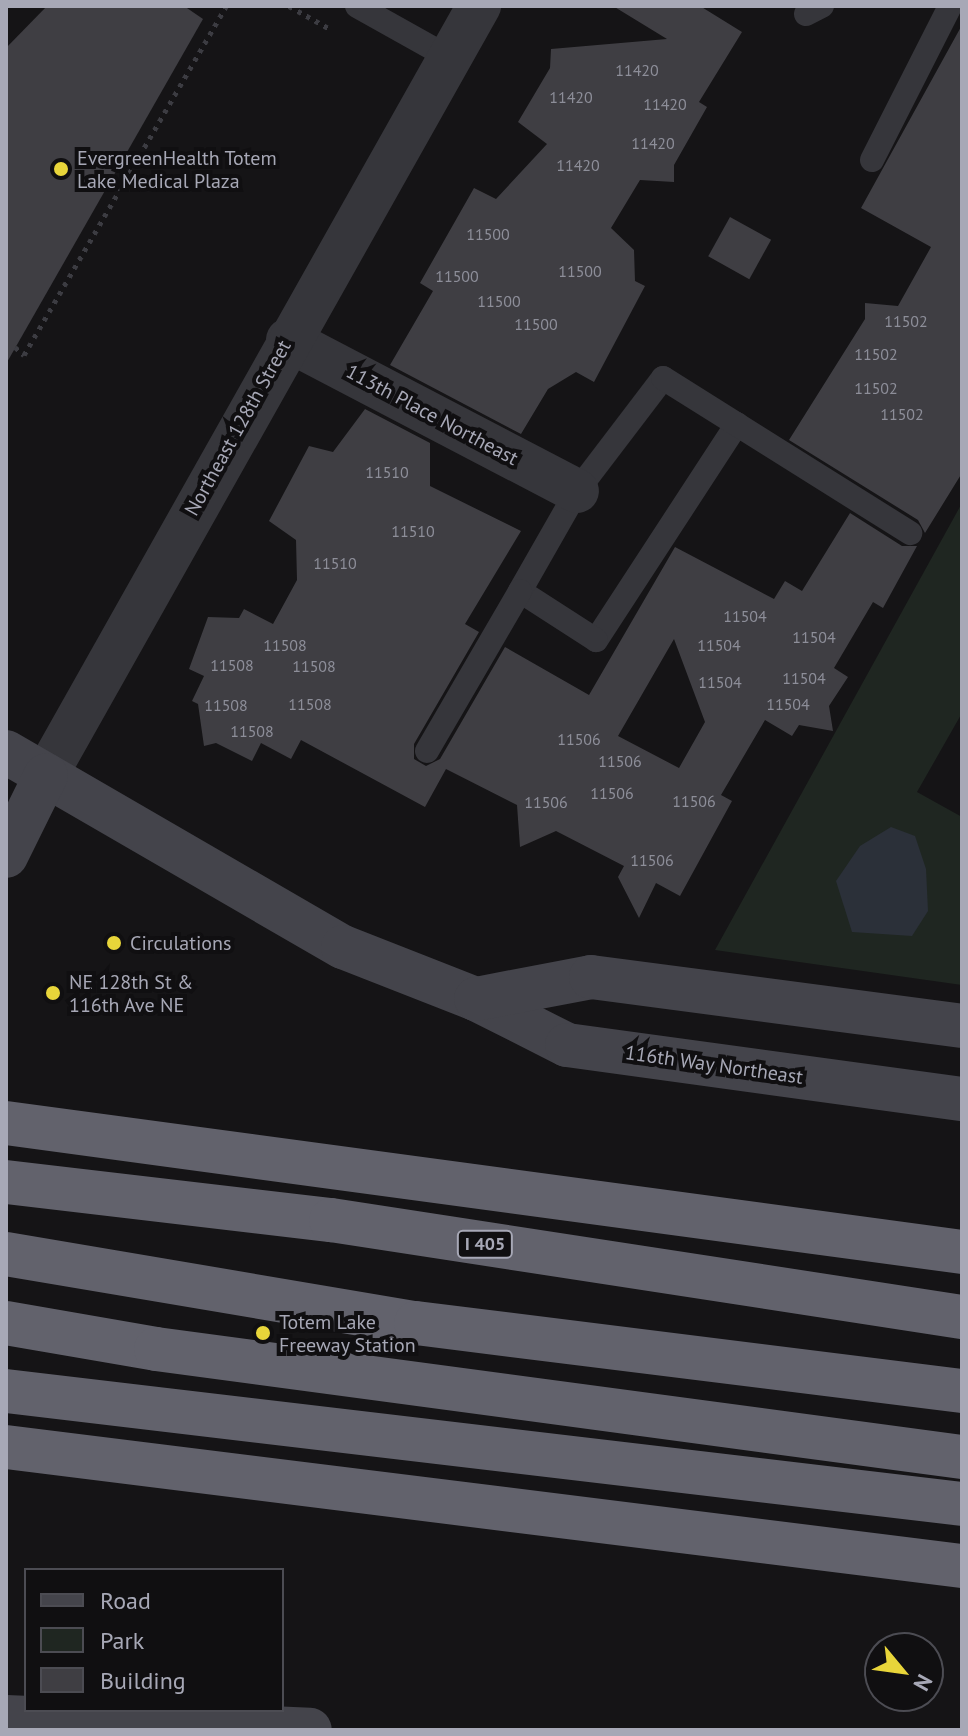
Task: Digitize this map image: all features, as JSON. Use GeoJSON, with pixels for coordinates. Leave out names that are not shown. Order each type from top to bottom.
{"type":"FeatureCollection","features":[{"type":"Feature","properties":{"kind":"highway"},"geometry":{"type":"LineString","coordinates":[[6,1123],[962,1252]]}},
{"type":"Feature","properties":{"kind":"highway","name":"I 405"},"geometry":{"type":"LineString","coordinates":[[6,1182],[331,1220],[962,1317]]}},
{"type":"Feature","properties":{"kind":"highway"},"geometry":{"type":"LineString","coordinates":[[6,1254],[416,1323],[694,1361],[962,1391]]}},
{"type":"Feature","properties":{"kind":"highway"},"geometry":{"type":"LineString","coordinates":[[6,1323],[156,1349],[684,1417],[962,1457]]}},
{"type":"Feature","properties":{"kind":"highway"},"geometry":{"type":"LineString","coordinates":[[6,1391],[962,1504]]}},
{"type":"Feature","properties":{"kind":"highway"},"geometry":{"type":"LineString","coordinates":[[6,1447],[962,1566]]}},
{"type":"Feature","properties":{"kind":"street","name":"Northeast 128th Street"},"geometry":{"type":"LineString","coordinates":[[6,856],[46,775],[288,340],[479,6]]}},
{"type":"Feature","properties":{"kind":"street","name":"113th Place Northeast"},"geometry":{"type":"LineString","coordinates":[[288,340],[577,491]]}},
{"type":"Feature","properties":{"kind":"street","name":"116th Way Northeast"},"geometry":{"type":"LineString","coordinates":[[6,752],[343,947],[476,999],[567,1045],[962,1099]]}},
{"type":"Feature","properties":{"kind":"street"},"geometry":{"type":"LineString","coordinates":[[476,999],[591,977],[962,1026]]}},
{"type":"Feature","properties":{"kind":"street"},"geometry":{"type":"LineString","coordinates":[[6,1717],[62,1725],[310,1730]]}},
{"type":"Feature","properties":{"kind":"lane"},"geometry":{"type":"LineString","coordinates":[[357,6],[450,58]]}},
{"type":"Feature","properties":{"kind":"lane"},"geometry":{"type":"LineString","coordinates":[[872,160],[950,6]]}},
{"type":"Feature","properties":{"kind":"lane"},"geometry":{"type":"LineString","coordinates":[[427,751],[577,491],[663,378],[910,533]]}},
{"type":"Feature","properties":{"kind":"lane"},"geometry":{"type":"LineString","coordinates":[[520,591],[596,640],[737,424]]}},
{"type":"Feature","properties":{"kind":"path"},"geometry":{"type":"LineString","coordinates":[[15,347],[24,355],[226,6]]}},
{"type":"Feature","properties":{"kind":"green space"},"geometry":{"type":"Polygon","coordinates":[[[962,503],[962,713],[917,792],[962,817],[962,985],[715,950],[962,503]]]}},
{"type":"Feature","properties":{"kind":"shaded area"},"geometry":{"type":"Polygon","coordinates":[[[891,827],[915,836],[926,869],[928,911],[912,936],[852,932],[836,881],[860,846],[891,827]]]}},
{"type":"Feature","properties":{"kind":"building","name":"EvergreenHealth Totem Lake Medical Plaza"},"geometry":{"type":"Polygon","coordinates":[[[47,6],[184,6],[203,19],[6,364],[6,48],[47,6]]]}},
{"type":"Feature","properties":{"kind":"building"},"geometry":{"type":"Polygon","coordinates":[[[613,6],[700,6],[742,32],[699,102],[707,107],[674,165],[674,182],[640,180],[611,228],[634,250],[635,281],[645,286],[594,382],[576,372],[548,389],[521,434],[390,365],[433,291],[420,283],[474,188],[496,199],[547,144],[518,122],[550,68],[551,49],[667,39],[613,6]]]}},
{"type":"Feature","properties":{"kind":"building"},"geometry":{"type":"Polygon","coordinates":[[[962,25],[962,473],[925,533],[918,520],[789,440],[865,319],[865,303],[898,306],[931,247],[861,208],[962,25]]]}},
{"type":"Feature","properties":{"kind":"building"},"geometry":{"type":"Polygon","coordinates":[[[730,217],[771,240],[749,279],[708,256],[730,217]]]}},
{"type":"Feature","properties":{"kind":"building"},"geometry":{"type":"Polygon","coordinates":[[[365,409],[430,443],[430,486],[521,531],[465,624],[479,632],[414,744],[414,759],[426,766],[440,759],[505,647],[589,695],[675,547],[774,599],[785,581],[802,591],[850,513],[902,546],[917,546],[883,608],[873,602],[834,668],[848,677],[829,706],[833,731],[799,725],[792,736],[765,720],[721,795],[732,801],[680,896],[656,883],[639,918],[618,877],[624,866],[556,831],[520,847],[517,805],[446,769],[425,807],[301,740],[291,759],[261,743],[252,761],[216,743],[204,746],[198,704],[192,701],[204,676],[189,669],[208,617],[239,618],[244,609],[273,624],[297,580],[296,540],[269,521],[309,446],[333,452],[365,409]],[[674,639],[618,736],[679,768],[705,722],[674,639]]]}},
{"type":"Feature","properties":{"kind":"place","name":"EvergreenHealth Totem Lake Medical Plaza"},"geometry":{"type":"Point","coordinates":[61,169]}},
{"type":"Feature","properties":{"kind":"place","name":"Circulations"},"geometry":{"type":"Point","coordinates":[114,943]}},
{"type":"Feature","properties":{"kind":"place","name":"NE 128th St & 116th Ave NE"},"geometry":{"type":"Point","coordinates":[53,993]}},
{"type":"Feature","properties":{"kind":"place","name":"Totem Lake Freeway Station"},"geometry":{"type":"Point","coordinates":[263,1333]}}]}
